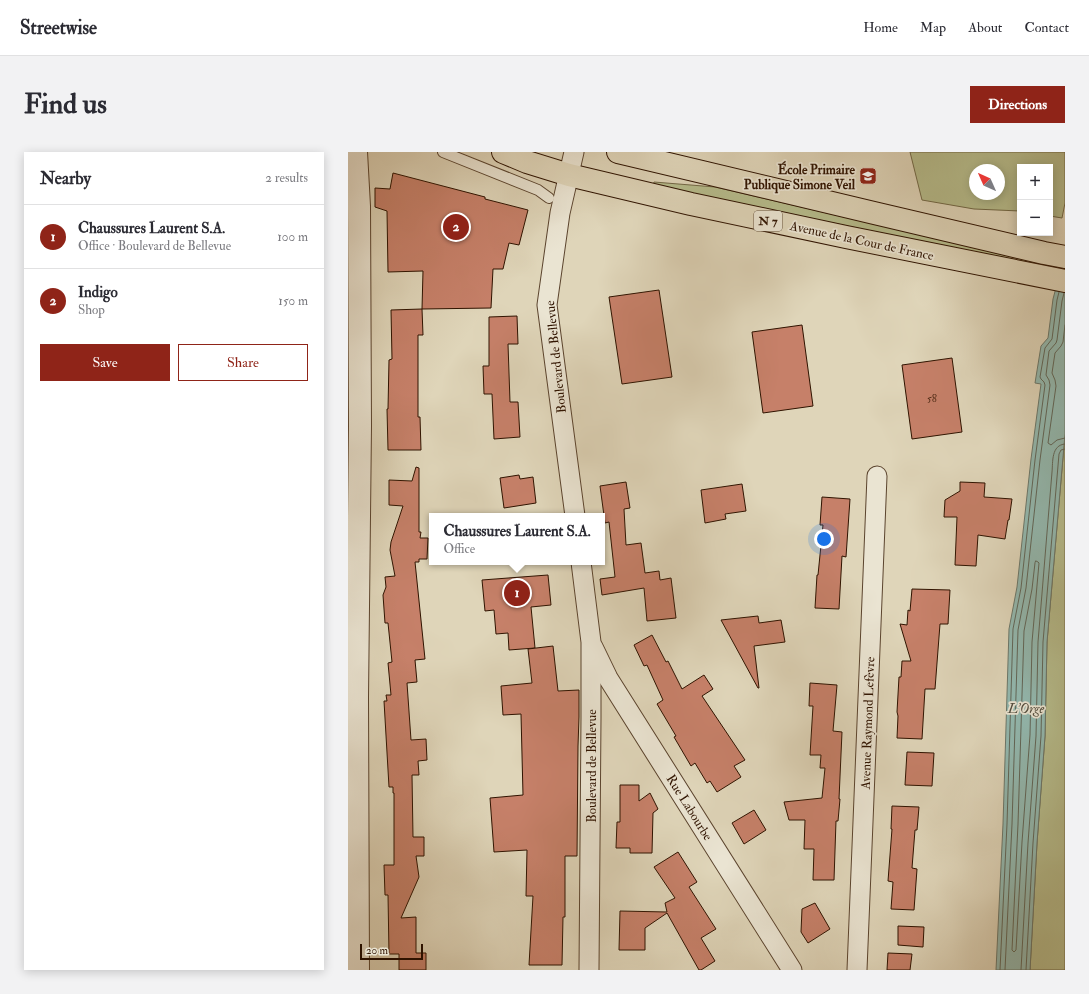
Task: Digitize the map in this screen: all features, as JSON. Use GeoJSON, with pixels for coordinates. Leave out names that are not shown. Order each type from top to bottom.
{"type":"FeatureCollection","features":[{"type":"Feature","properties":{"kind":"main road","name":"Avenue de la Cour de France"},"geometry":{"type":"LineString","coordinates":[[503,152],[527,162],[569,175],[729,212],[853,239],[1065,281]]}},
{"type":"Feature","properties":{"kind":"main road","name":"N 7"},"geometry":{"type":"LineString","coordinates":[[618,152],[747,184],[1055,255]]}},
{"type":"Feature","properties":{"kind":"street"},"geometry":{"type":"LineString","coordinates":[[356,152],[360,206],[354,275],[360,434],[357,697],[358,970]]}},
{"type":"Feature","properties":{"kind":"street","name":"Boulevard de Bellevue"},"geometry":{"type":"LineString","coordinates":[[574,152],[560,213],[547,305],[575,513]]}},
{"type":"Feature","properties":{"kind":"street","name":"Avenue Raymond Lefèvre"},"geometry":{"type":"LineString","coordinates":[[857,970],[877,476]]}},
{"type":"Feature","properties":{"kind":"street","name":"Boulevard de Bellevue"},"geometry":{"type":"LineString","coordinates":[[580,565],[591,642],[592,718],[589,970]]}},
{"type":"Feature","properties":{"kind":"street","name":"Rue Labourbe"},"geometry":{"type":"LineString","coordinates":[[591,642],[608,678],[792,970]]}},
{"type":"Feature","properties":{"kind":"lane"},"geometry":{"type":"LineString","coordinates":[[443,152],[538,190],[549,198]]}},
{"type":"Feature","properties":{"kind":"green space"},"geometry":{"type":"Polygon","coordinates":[[[910,152],[1065,152],[1065,203],[1062,218],[1053,216],[1053,164],[1017,164],[1017,211],[974,209],[922,200],[910,152]]]}},
{"type":"Feature","properties":{"kind":"green space"},"geometry":{"type":"Polygon","coordinates":[[[654,182],[715,187],[1055,266],[1054,269],[1032,265],[653,185],[654,182]]]}},
{"type":"Feature","properties":{"kind":"green space"},"geometry":{"type":"Polygon","coordinates":[[[1065,434],[1065,970],[1030,970],[1045,736],[1047,642],[1065,434]]]}},
{"type":"Feature","properties":{"kind":"water","name":"L'Orge"},"geometry":{"type":"Polygon","coordinates":[[[1065,254],[1065,434],[1047,642],[1045,736],[1030,970],[996,970],[1003,824],[1009,629],[1017,587],[1041,384],[1035,383],[1041,346],[1048,338],[1053,299],[1065,254]]]}},
{"type":"Feature","properties":{"kind":"building"},"geometry":{"type":"Polygon","coordinates":[[[393,173],[528,210],[519,245],[509,243],[503,269],[493,269],[491,308],[422,309],[423,271],[388,272],[387,211],[375,207],[375,188],[390,189],[393,173]]]}},
{"type":"Feature","properties":{"kind":"building"},"geometry":{"type":"Polygon","coordinates":[[[659,290],[672,377],[622,384],[609,297],[659,290]]]}},
{"type":"Feature","properties":{"kind":"building"},"geometry":{"type":"Polygon","coordinates":[[[422,309],[423,335],[418,335],[418,417],[420,417],[421,450],[388,450],[387,409],[389,360],[392,359],[391,310],[422,309]]]}},
{"type":"Feature","properties":{"kind":"building"},"geometry":{"type":"Polygon","coordinates":[[[517,316],[518,344],[508,344],[510,402],[518,402],[520,437],[494,439],[492,394],[484,394],[483,366],[489,366],[489,317],[517,316]]]}},
{"type":"Feature","properties":{"kind":"building"},"geometry":{"type":"Polygon","coordinates":[[[802,325],[813,406],[763,413],[752,332],[802,325]]]}},
{"type":"Feature","properties":{"kind":"building"},"geometry":{"type":"Polygon","coordinates":[[[952,358],[962,432],[912,439],[902,365],[952,358]]]}},
{"type":"Feature","properties":{"kind":"building"},"geometry":{"type":"Polygon","coordinates":[[[416,467],[419,468],[420,538],[428,538],[427,559],[419,559],[419,562],[415,562],[425,659],[415,660],[417,682],[407,683],[411,740],[426,739],[427,760],[418,761],[419,775],[412,775],[413,837],[424,837],[424,856],[416,856],[419,877],[401,918],[416,917],[416,953],[426,953],[426,970],[399,970],[399,954],[389,954],[388,895],[385,895],[384,865],[394,865],[394,793],[393,787],[389,787],[384,701],[387,701],[386,695],[391,695],[388,663],[392,662],[388,623],[385,623],[383,595],[386,587],[385,577],[395,576],[390,550],[391,542],[403,506],[389,505],[389,480],[412,481],[416,467]]]}},
{"type":"Feature","properties":{"kind":"building"},"geometry":{"type":"Polygon","coordinates":[[[519,475],[520,479],[533,477],[536,503],[504,508],[500,478],[519,475]]]}},
{"type":"Feature","properties":{"kind":"building"},"geometry":{"type":"Polygon","coordinates":[[[626,482],[630,508],[624,509],[626,545],[641,543],[645,573],[659,571],[660,580],[671,578],[676,618],[647,621],[644,588],[602,595],[600,579],[615,577],[609,522],[605,523],[605,513],[604,513],[600,486],[626,482]]]}},
{"type":"Feature","properties":{"kind":"building"},"geometry":{"type":"Polygon","coordinates":[[[960,482],[985,483],[984,497],[1012,499],[1005,539],[978,535],[976,566],[955,565],[957,517],[944,517],[945,500],[960,491],[960,482]]]}},
{"type":"Feature","properties":{"kind":"building"},"geometry":{"type":"Polygon","coordinates":[[[742,484],[746,511],[725,514],[726,519],[705,523],[701,490],[742,484]]]}},
{"type":"Feature","properties":{"kind":"building"},"geometry":{"type":"Polygon","coordinates":[[[822,497],[850,499],[846,557],[842,556],[839,609],[815,608],[823,525],[820,525],[822,497]]]}},
{"type":"Feature","properties":{"kind":"building"},"geometry":{"type":"Polygon","coordinates":[[[548,575],[551,605],[531,607],[535,648],[509,650],[508,633],[496,634],[494,610],[485,611],[482,580],[548,575]]]}},
{"type":"Feature","properties":{"kind":"building"},"geometry":{"type":"Polygon","coordinates":[[[912,589],[950,590],[948,624],[940,624],[935,689],[925,689],[922,739],[897,738],[899,677],[901,677],[902,661],[911,661],[900,624],[907,625],[912,589]]]}},
{"type":"Feature","properties":{"kind":"building"},"geometry":{"type":"Polygon","coordinates":[[[758,616],[759,623],[781,620],[785,642],[754,646],[759,688],[721,620],[758,616]]]}},
{"type":"Feature","properties":{"kind":"building"},"geometry":{"type":"Polygon","coordinates":[[[652,635],[666,662],[668,661],[682,689],[704,675],[713,689],[702,696],[745,760],[734,766],[741,777],[717,792],[710,781],[707,783],[695,763],[691,766],[674,737],[676,736],[657,704],[663,700],[647,665],[644,666],[634,645],[652,635]]]}},
{"type":"Feature","properties":{"kind":"building"},"geometry":{"type":"Polygon","coordinates":[[[553,646],[558,691],[579,690],[577,856],[565,856],[565,917],[563,917],[562,965],[529,965],[533,896],[526,896],[527,850],[494,852],[490,798],[523,795],[521,714],[503,715],[501,686],[532,683],[528,649],[553,646]]]}},
{"type":"Feature","properties":{"kind":"building"},"geometry":{"type":"Polygon","coordinates":[[[810,683],[837,685],[833,731],[842,732],[840,799],[838,821],[836,821],[834,880],[813,880],[814,849],[804,849],[805,820],[789,820],[784,802],[822,798],[825,768],[820,768],[821,755],[810,755],[813,706],[809,706],[810,683]]]}},
{"type":"Feature","properties":{"kind":"building"},"geometry":{"type":"Polygon","coordinates":[[[907,752],[934,753],[932,786],[905,785],[907,752]]]}},
{"type":"Feature","properties":{"kind":"building"},"geometry":{"type":"Polygon","coordinates":[[[620,785],[639,785],[639,801],[650,793],[658,809],[653,813],[652,853],[630,853],[630,848],[616,848],[617,822],[620,822],[620,785]]]}},
{"type":"Feature","properties":{"kind":"building"},"geometry":{"type":"Polygon","coordinates":[[[892,806],[919,807],[917,830],[915,830],[912,868],[917,869],[914,910],[891,909],[893,882],[888,881],[892,829],[892,806]]]}},
{"type":"Feature","properties":{"kind":"building"},"geometry":{"type":"Polygon","coordinates":[[[754,810],[766,830],[744,844],[732,823],[754,810]]]}},
{"type":"Feature","properties":{"kind":"building"},"geometry":{"type":"Polygon","coordinates":[[[678,852],[697,882],[689,887],[716,929],[701,938],[715,961],[701,970],[699,970],[667,913],[645,928],[645,950],[619,950],[620,911],[667,912],[665,903],[675,898],[654,867],[678,852]]]}},
{"type":"Feature","properties":{"kind":"building"},"geometry":{"type":"Polygon","coordinates":[[[815,903],[830,929],[808,943],[801,932],[802,909],[815,903]]]}},
{"type":"Feature","properties":{"kind":"building"},"geometry":{"type":"Polygon","coordinates":[[[898,926],[924,927],[923,947],[898,945],[898,926]]]}},
{"type":"Feature","properties":{"kind":"building"},"geometry":{"type":"Polygon","coordinates":[[[888,953],[912,954],[910,970],[887,970],[888,953]]]}},
{"type":"Feature","properties":{"kind":"place","name":"École Primaire Publique Simone Veil"},"geometry":{"type":"Point","coordinates":[868,176]}},
{"type":"Feature","properties":{"kind":"place","name":"Indigo"},"geometry":{"type":"Point","coordinates":[456,227]}},
{"type":"Feature","properties":{"kind":"place","name":"Chaussures Laurent S.A."},"geometry":{"type":"Point","coordinates":[517,593]}}]}
